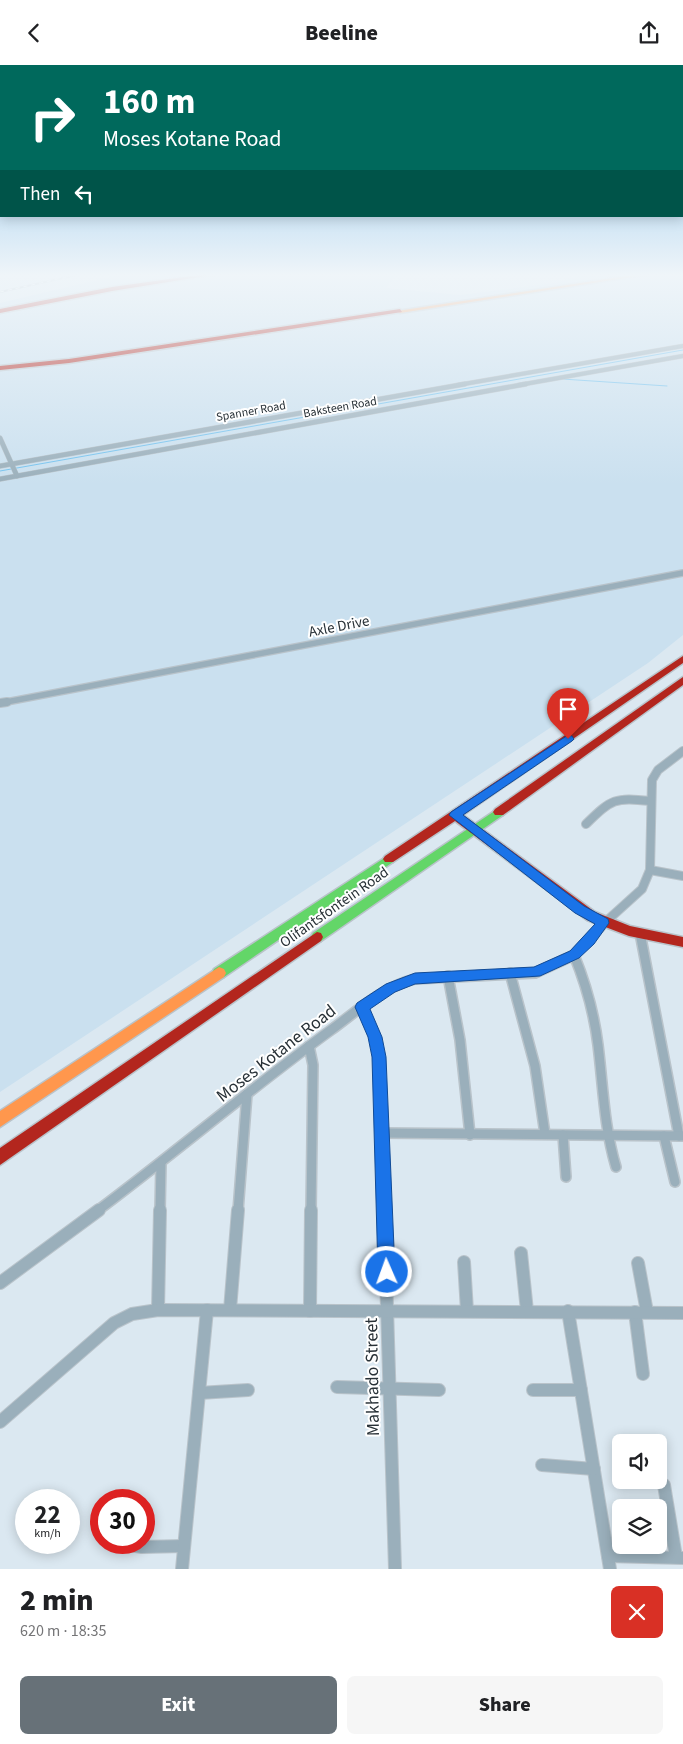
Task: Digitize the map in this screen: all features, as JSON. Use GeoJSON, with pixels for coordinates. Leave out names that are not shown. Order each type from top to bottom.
{"type":"FeatureCollection","features":[{"type":"Feature","properties":{"kind":"main road"},"geometry":{"type":"LineString","coordinates":[[0,368],[78,360],[183,344]]}},
{"type":"Feature","properties":{"kind":"main road","name":"Olifantsfontein Road"},"geometry":{"type":"LineString","coordinates":[[0,1120],[455,815],[683,659]]}},
{"type":"Feature","properties":{"kind":"main road","name":"Olifantsfontein Road"},"geometry":{"type":"LineString","coordinates":[[0,1157],[570,762],[683,680]]}},
{"type":"Feature","properties":{"kind":"main road"},"geometry":{"type":"LineString","coordinates":[[455,815],[580,909],[603,923],[683,942]]}},
{"type":"Feature","properties":{"kind":"street","name":"Spanner Road"},"geometry":{"type":"LineString","coordinates":[[0,466],[683,346]]}},
{"type":"Feature","properties":{"kind":"street","name":"Baksteen Road"},"geometry":{"type":"LineString","coordinates":[[0,479],[683,356]]}},
{"type":"Feature","properties":{"kind":"street"},"geometry":{"type":"LineString","coordinates":[[0,439],[17,476]]}},
{"type":"Feature","properties":{"kind":"street","name":"Axle Drive"},"geometry":{"type":"LineString","coordinates":[[0,703],[683,573]]}},
{"type":"Feature","properties":{"kind":"street","name":"Moses Kotane Road"},"geometry":{"type":"LineString","coordinates":[[0,1283],[161,1163],[309,1047],[386,991],[415,979],[536,973],[574,955],[589,941],[603,923],[642,889],[650,871],[651,801],[654,775],[683,751]]}},
{"type":"Feature","properties":{"kind":"street"},"geometry":{"type":"LineString","coordinates":[[586,824],[617,797],[651,801]]}},
{"type":"Feature","properties":{"kind":"street"},"geometry":{"type":"LineString","coordinates":[[650,871],[683,876]]}},
{"type":"Feature","properties":{"kind":"street"},"geometry":{"type":"LineString","coordinates":[[382,1133],[681,1136],[640,933]]}},
{"type":"Feature","properties":{"kind":"street"},"geometry":{"type":"LineString","coordinates":[[574,955],[588,989],[602,1066],[608,1135],[616,1167]]}},
{"type":"Feature","properties":{"kind":"street"},"geometry":{"type":"LineString","coordinates":[[510,973],[535,1066],[545,1134]]}},
{"type":"Feature","properties":{"kind":"street"},"geometry":{"type":"LineString","coordinates":[[448,976],[460,1040],[470,1135]]}},
{"type":"Feature","properties":{"kind":"street","name":"Makhado Street"},"geometry":{"type":"LineString","coordinates":[[362,1007],[378,1047],[395,1569]]}},
{"type":"Feature","properties":{"kind":"street"},"geometry":{"type":"LineString","coordinates":[[309,1047],[313,1065],[310,1311]]}},
{"type":"Feature","properties":{"kind":"street"},"geometry":{"type":"LineString","coordinates":[[230,1310],[247,1094]]}},
{"type":"Feature","properties":{"kind":"street"},"geometry":{"type":"LineString","coordinates":[[563,1135],[566,1177]]}},
{"type":"Feature","properties":{"kind":"street"},"geometry":{"type":"LineString","coordinates":[[664,1136],[675,1182]]}},
{"type":"Feature","properties":{"kind":"street"},"geometry":{"type":"LineString","coordinates":[[158,1310],[161,1163]]}},
{"type":"Feature","properties":{"kind":"street"},"geometry":{"type":"LineString","coordinates":[[521,1253],[527,1311]]}},
{"type":"Feature","properties":{"kind":"street"},"geometry":{"type":"LineString","coordinates":[[464,1262],[467,1311]]}},
{"type":"Feature","properties":{"kind":"street"},"geometry":{"type":"LineString","coordinates":[[638,1263],[643,1374]]}},
{"type":"Feature","properties":{"kind":"street"},"geometry":{"type":"LineString","coordinates":[[0,1422],[114,1323],[132,1314],[158,1310],[683,1313]]}},
{"type":"Feature","properties":{"kind":"street"},"geometry":{"type":"LineString","coordinates":[[182,1569],[207,1310]]}},
{"type":"Feature","properties":{"kind":"street"},"geometry":{"type":"LineString","coordinates":[[568,1311],[609,1562],[679,1557],[665,1489]]}},
{"type":"Feature","properties":{"kind":"street"},"geometry":{"type":"LineString","coordinates":[[338,1387],[439,1390]]}},
{"type":"Feature","properties":{"kind":"street"},"geometry":{"type":"LineString","coordinates":[[199,1393],[248,1390]]}},
{"type":"Feature","properties":{"kind":"street"},"geometry":{"type":"LineString","coordinates":[[533,1390],[581,1390]]}},
{"type":"Feature","properties":{"kind":"street"},"geometry":{"type":"LineString","coordinates":[[542,1465],[594,1469]]}},
{"type":"Feature","properties":{"kind":"street"},"geometry":{"type":"LineString","coordinates":[[155,1548],[184,1546]]}},
{"type":"Feature","properties":{"kind":"shaded area"},"geometry":{"type":"Polygon","coordinates":[[[0,344],[683,344],[683,635],[648,663],[0,1092],[0,344]]]}},
{"type":"Feature","properties":{"kind":"waterway"},"geometry":{"type":"LineString","coordinates":[[0,471],[683,350]]}},
{"type":"Feature","properties":{"kind":"waterway"},"geometry":{"type":"LineString","coordinates":[[562,379],[667,386]]}},
{"type":"Feature","properties":{"kind":"traffic: fast"},"geometry":{"type":"LineString","coordinates":[[317,937],[499,812]]}},
{"type":"Feature","properties":{"kind":"traffic: fast"},"geometry":{"type":"LineString","coordinates":[[219,973],[389,859]]}},
{"type":"Feature","properties":{"kind":"traffic: slow"},"geometry":{"type":"LineString","coordinates":[[0,1120],[219,973]]}},
{"type":"Feature","properties":{"kind":"traffic: jam"},"geometry":{"type":"LineString","coordinates":[[0,368],[69,361],[180,344]]}},
{"type":"Feature","properties":{"kind":"traffic: jam"},"geometry":{"type":"LineString","coordinates":[[389,859],[583,729],[683,659]]}},
{"type":"Feature","properties":{"kind":"traffic: jam"},"geometry":{"type":"LineString","coordinates":[[499,812],[683,680]]}},
{"type":"Feature","properties":{"kind":"traffic: jam"},"geometry":{"type":"LineString","coordinates":[[455,815],[591,916],[629,931],[683,942]]}},
{"type":"Feature","properties":{"kind":"traffic: jam"},"geometry":{"type":"LineString","coordinates":[[0,1157],[317,937]]}},
{"type":"Feature","properties":{"kind":"route"},"geometry":{"type":"LineString","coordinates":[[387,1272],[379,1057],[375,1037],[362,1007],[391,988],[415,979],[536,973],[574,955],[589,941],[603,923],[588,915],[455,815],[568,739]]}}]}
